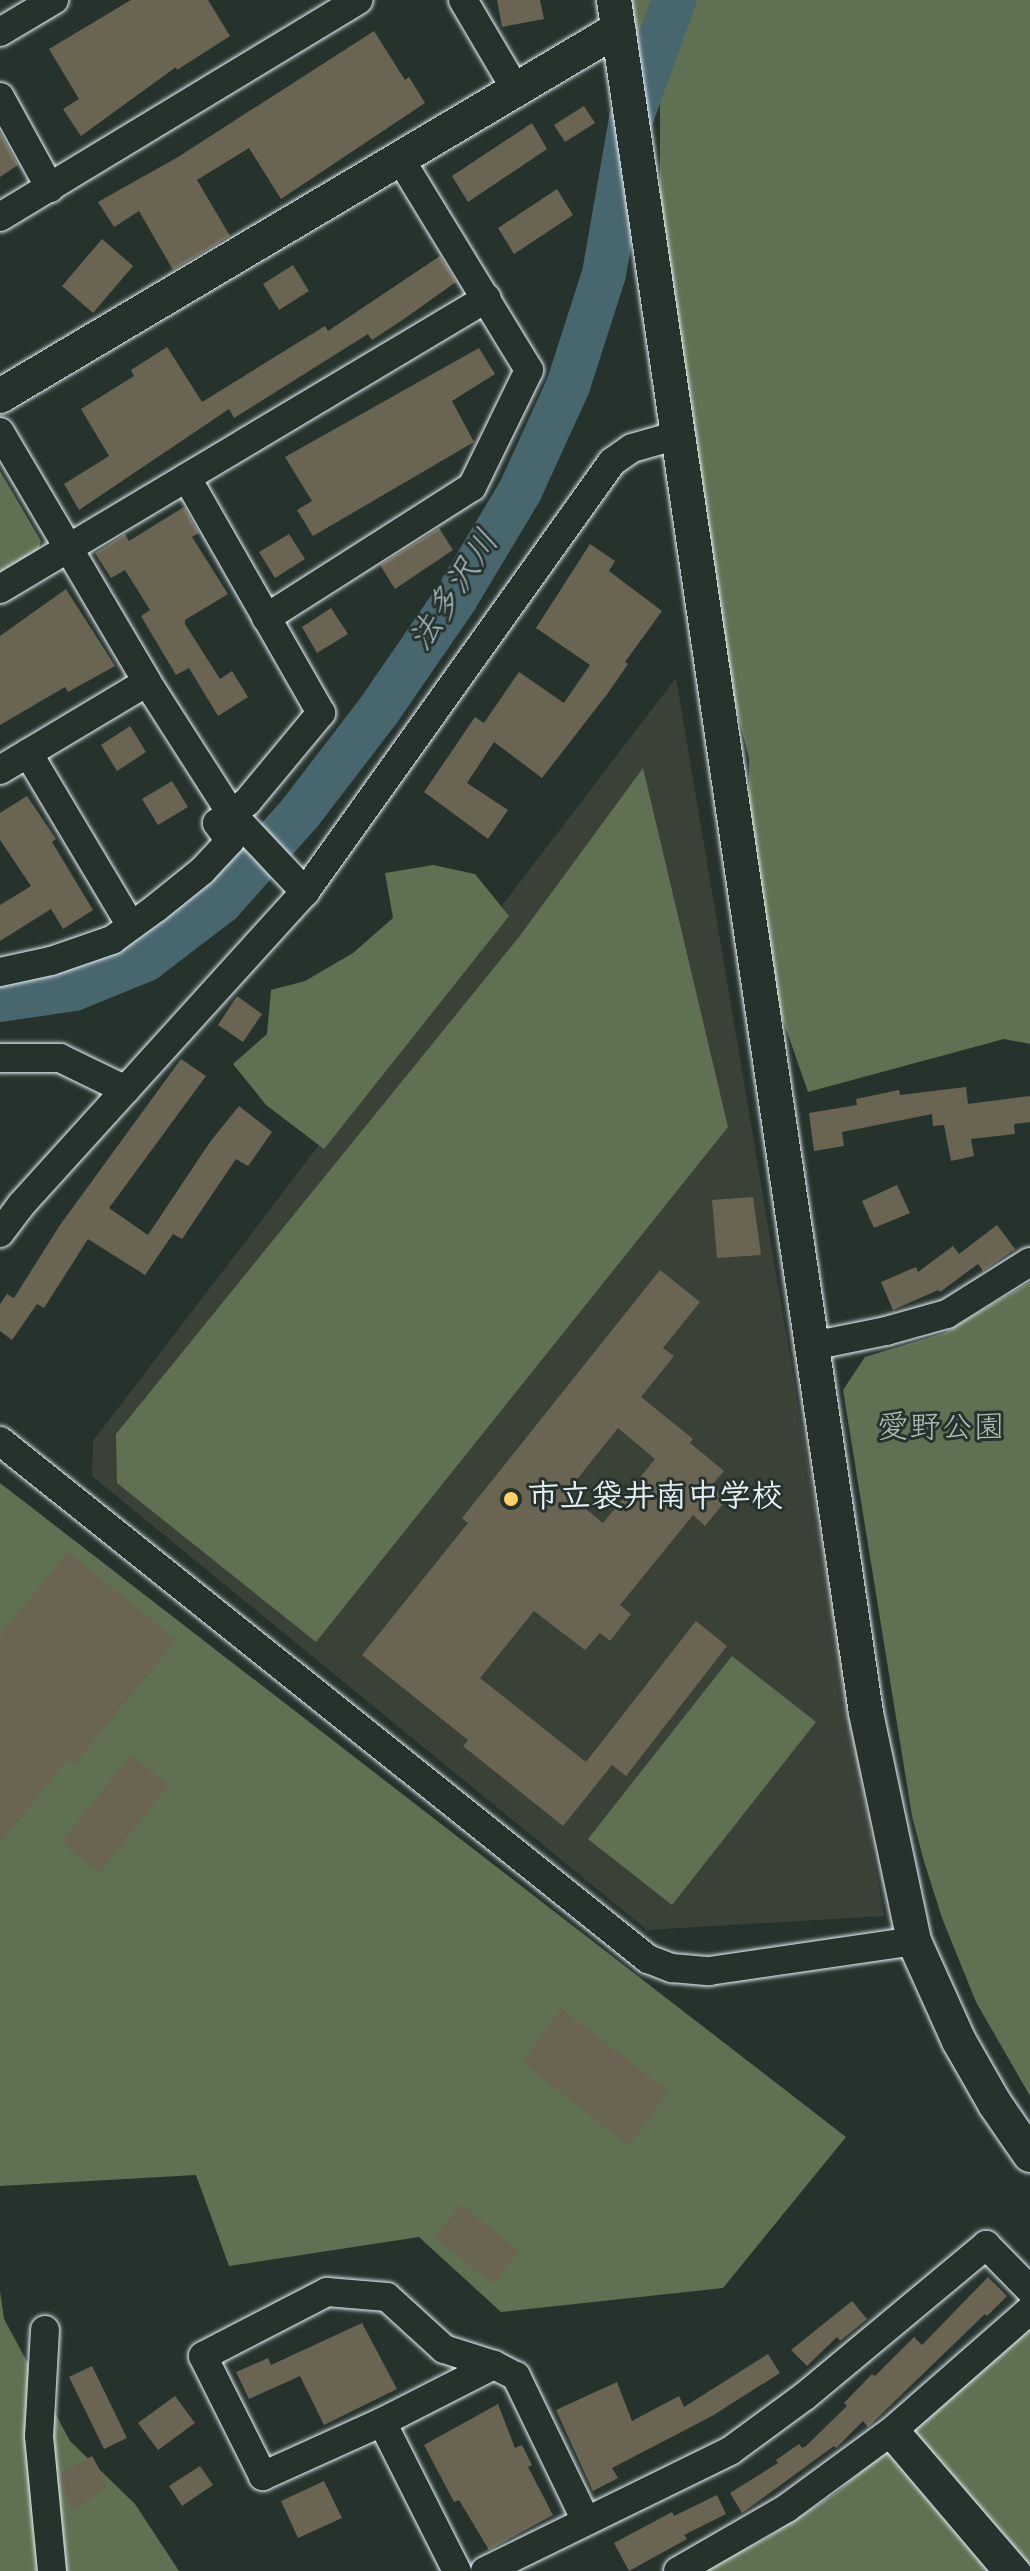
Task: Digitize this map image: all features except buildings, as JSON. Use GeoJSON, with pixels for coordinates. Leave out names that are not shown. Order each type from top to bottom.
{"type":"FeatureCollection","features":[{"type":"Feature","properties":{"kind":"street"},"geometry":{"type":"LineString","coordinates":[[0,32],[54,0]]}},
{"type":"Feature","properties":{"kind":"street"},"geometry":{"type":"LineString","coordinates":[[0,217],[359,0]]}},
{"type":"Feature","properties":{"kind":"street"},"geometry":{"type":"LineString","coordinates":[[463,0],[516,90]]}},
{"type":"Feature","properties":{"kind":"street"},"geometry":{"type":"LineString","coordinates":[[0,396],[516,90],[617,20],[866,1713],[914,1941],[959,2041],[995,2104],[1030,2155]]}},
{"type":"Feature","properties":{"kind":"street"},"geometry":{"type":"LineString","coordinates":[[0,97],[50,188]]}},
{"type":"Feature","properties":{"kind":"street"},"geometry":{"type":"LineString","coordinates":[[266,618],[472,487],[529,370],[401,160]]}},
{"type":"Feature","properties":{"kind":"street"},"geometry":{"type":"LineString","coordinates":[[0,589],[487,298]]}},
{"type":"Feature","properties":{"kind":"street"},"geometry":{"type":"LineString","coordinates":[[0,432],[147,682],[230,812],[298,886]]}},
{"type":"Feature","properties":{"kind":"street"},"geometry":{"type":"LineString","coordinates":[[0,1233],[126,1090],[298,886],[612,462],[632,448],[678,435]]}},
{"type":"Feature","properties":{"kind":"street"},"geometry":{"type":"LineString","coordinates":[[0,972],[63,957],[112,940],[202,871],[230,841],[217,823],[247,802],[321,713],[187,478]]}},
{"type":"Feature","properties":{"kind":"street"},"geometry":{"type":"LineString","coordinates":[[0,770],[147,682]]}},
{"type":"Feature","properties":{"kind":"street"},"geometry":{"type":"LineString","coordinates":[[28,753],[131,926]]}},
{"type":"Feature","properties":{"kind":"street"},"geometry":{"type":"LineString","coordinates":[[0,1058],[60,1058],[126,1090]]}},
{"type":"Feature","properties":{"kind":"street"},"geometry":{"type":"LineString","coordinates":[[812,1346],[886,1331],[947,1314],[1030,1262]]}},
{"type":"Feature","properties":{"kind":"street"},"geometry":{"type":"LineString","coordinates":[[0,1441],[648,1959],[672,1968],[709,1971],[914,1941]]}},
{"type":"Feature","properties":{"kind":"street"},"geometry":{"type":"LineString","coordinates":[[485,2571],[730,2451],[805,2396],[986,2245],[1030,2290]]}},
{"type":"Feature","properties":{"kind":"street"},"geometry":{"type":"LineString","coordinates":[[494,2365],[382,2422],[263,2476],[203,2356],[327,2292],[387,2297],[444,2349],[494,2365],[516,2376],[586,2521]]}},
{"type":"Feature","properties":{"kind":"street"},"geometry":{"type":"LineString","coordinates":[[678,2571],[787,2508],[892,2431],[1030,2310]]}},
{"type":"Feature","properties":{"kind":"street"},"geometry":{"type":"LineString","coordinates":[[45,2330],[39,2436],[52,2571]]}},
{"type":"Feature","properties":{"kind":"street"},"geometry":{"type":"LineString","coordinates":[[382,2422],[457,2571]]}},
{"type":"Feature","properties":{"kind":"street"},"geometry":{"type":"LineString","coordinates":[[1002,2571],[895,2445],[905,2436],[1021,2571]]}},
{"type":"Feature","properties":{"kind":"shaded area"},"geometry":{"type":"Polygon","coordinates":[[[676,678],[884,1916],[647,1930],[92,1476],[93,1441],[676,678]]]}},
{"type":"Feature","properties":{"kind":"green space"},"geometry":{"type":"Polygon","coordinates":[[[621,0],[1030,0],[1030,1044],[1004,1039],[808,1092],[750,925],[749,758],[692,536],[660,317],[660,98],[663,88],[634,71],[621,0]]]}},
{"type":"Feature","properties":{"kind":"green space"},"geometry":{"type":"Polygon","coordinates":[[[0,471],[41,541],[38,552],[0,574],[0,471]]]}},
{"type":"Feature","properties":{"kind":"green space"},"geometry":{"type":"Polygon","coordinates":[[[643,768],[728,1127],[316,1642],[117,1483],[116,1434],[519,937],[643,768]]]}},
{"type":"Feature","properties":{"kind":"green space"},"geometry":{"type":"Polygon","coordinates":[[[433,865],[475,874],[509,916],[324,1149],[266,1105],[233,1064],[267,1034],[271,990],[305,981],[353,953],[393,918],[385,873],[433,865]]]}},
{"type":"Feature","properties":{"kind":"green space","name":"愛野公園"},"geometry":{"type":"Polygon","coordinates":[[[1030,1282],[1030,2096],[976,2002],[942,1918],[923,1858],[912,1816],[843,1390],[865,1357],[944,1333],[1030,1282]]]}},
{"type":"Feature","properties":{"kind":"green space"},"geometry":{"type":"Polygon","coordinates":[[[0,1483],[846,2137],[723,2288],[501,2312],[419,2237],[229,2266],[196,2175],[0,2186],[0,1483]]]}},
{"type":"Feature","properties":{"kind":"green space"},"geometry":{"type":"Polygon","coordinates":[[[732,1656],[816,1722],[672,1905],[588,1839],[732,1656]]]}},
{"type":"Feature","properties":{"kind":"green space"},"geometry":{"type":"Polygon","coordinates":[[[0,2291],[4,2319],[70,2441],[135,2504],[179,2571],[0,2571],[0,2291]]]}},
{"type":"Feature","properties":{"kind":"green space"},"geometry":{"type":"Polygon","coordinates":[[[1030,2327],[1030,2571],[701,2571],[765,2539],[836,2493],[1030,2327]]]}},
{"type":"Feature","properties":{"kind":"waterway","name":"法多沢川"},"geometry":{"type":"LineString","coordinates":[[0,1000],[74,989],[145,960],[221,902],[300,813],[379,710],[456,598],[520,491],[568,386],[604,274],[631,119],[674,0]]}},
{"type":"Feature","properties":{"kind":"place","name":"市立袋井南中学校"},"geometry":{"type":"Point","coordinates":[511,1499]}}]}
